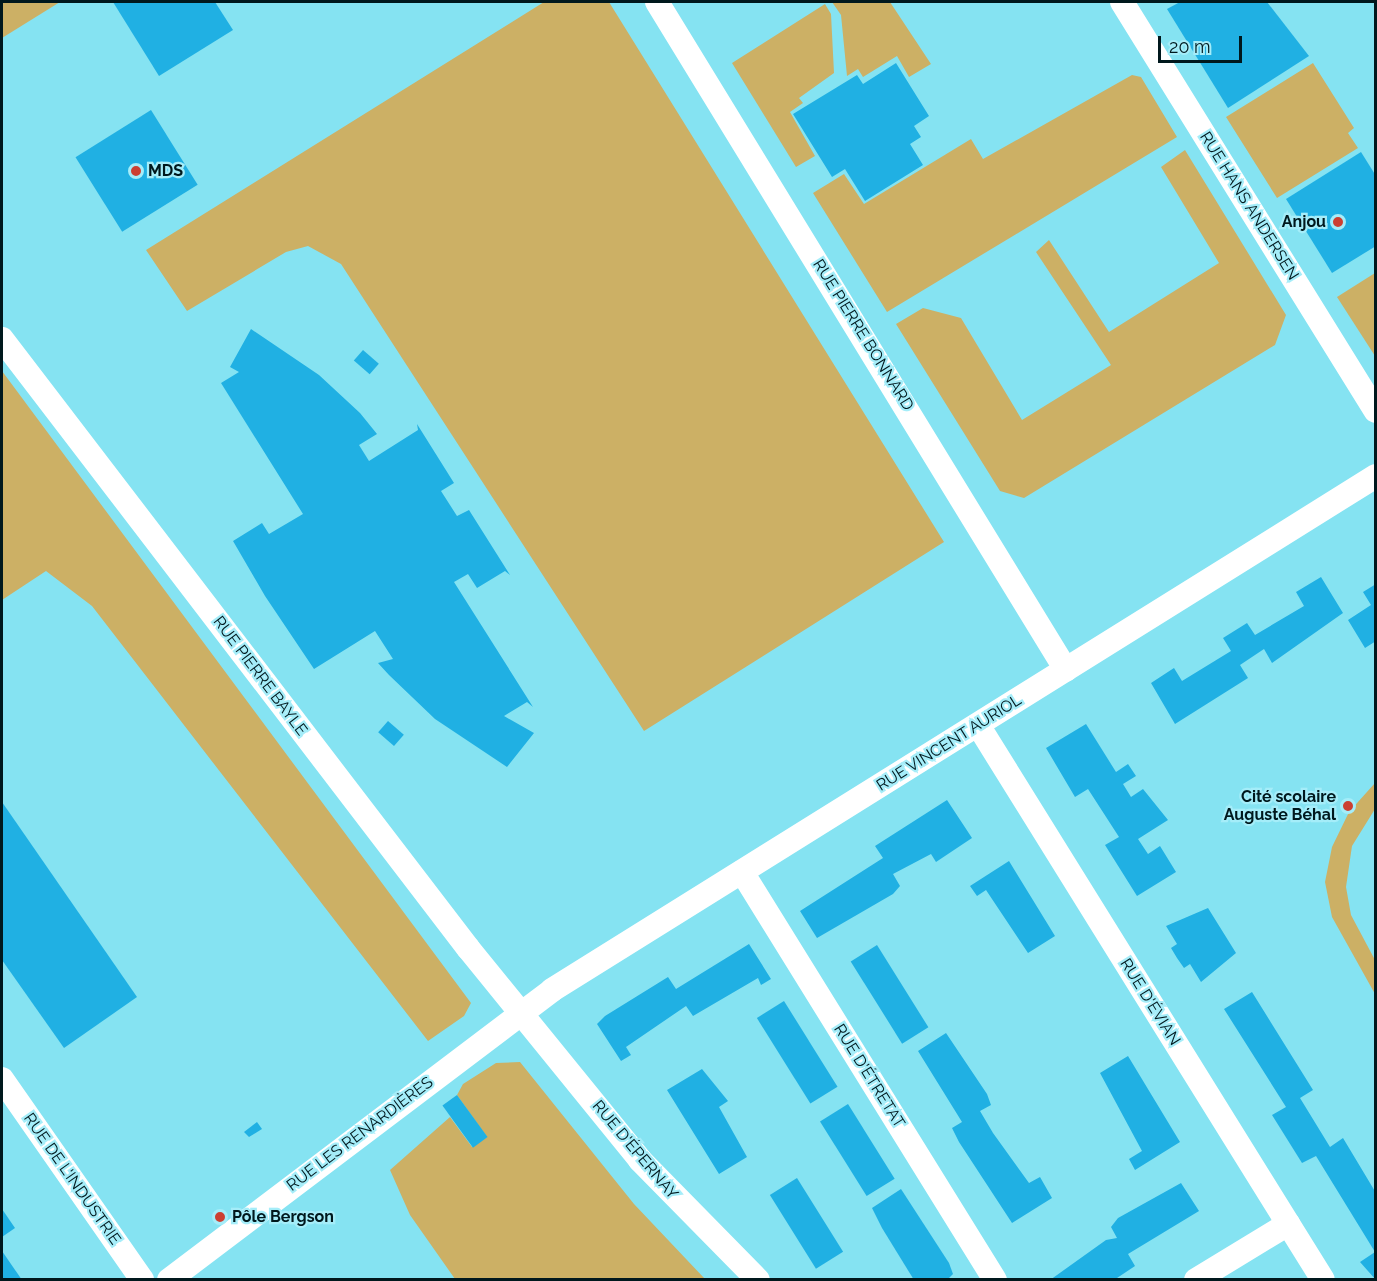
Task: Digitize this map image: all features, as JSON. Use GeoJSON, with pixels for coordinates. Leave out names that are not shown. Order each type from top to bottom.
{"type":"FeatureCollection","features":[{"type":"Feature","properties":{"kind":"street","name":"RUE PIERRE BONNARD"},"geometry":{"type":"LineString","coordinates":[[657,2],[1066,670]]}},
{"type":"Feature","properties":{"kind":"street","name":"RUE HANS ANDERSEN"},"geometry":{"type":"LineString","coordinates":[[1122,2],[1376,411]]}},
{"type":"Feature","properties":{"kind":"street","name":"RUE PIERRE BAYLE"},"geometry":{"type":"LineString","coordinates":[[2,339],[461,938],[523,1010]]}},
{"type":"Feature","properties":{"kind":"street","name":"RUE VINCENT AURIOL"},"geometry":{"type":"LineString","coordinates":[[523,1010],[1376,476]]}},
{"type":"Feature","properties":{"kind":"street","name":"RUE D'ÉVIAN"},"geometry":{"type":"LineString","coordinates":[[978,725],[1323,1280]]}},
{"type":"Feature","properties":{"kind":"street","name":"RUE D'ÉTRETAT"},"geometry":{"type":"LineString","coordinates":[[742,872],[995,1280]]}},
{"type":"Feature","properties":{"kind":"street","name":"RUE LES RENARDIÈRES"},"geometry":{"type":"LineString","coordinates":[[169,1280],[523,1010]]}},
{"type":"Feature","properties":{"kind":"street","name":"RUE D'ÉPERNAY"},"geometry":{"type":"LineString","coordinates":[[523,1010],[640,1160],[758,1280]]}},
{"type":"Feature","properties":{"kind":"street","name":"RUE DE L'INDUSTRIE"},"geometry":{"type":"LineString","coordinates":[[2,1079],[142,1280]]}},
{"type":"Feature","properties":{"kind":"street"},"geometry":{"type":"LineString","coordinates":[[1196,1280],[1288,1224]]}},
{"type":"Feature","properties":{"kind":"shaded area"},"geometry":{"type":"Polygon","coordinates":[[[2,2],[60,2],[2,38],[2,2]]]}},
{"type":"Feature","properties":{"kind":"shaded area"},"geometry":{"type":"Polygon","coordinates":[[[544,2],[609,2],[944,542],[644,731],[341,264],[308,246],[286,252],[187,311],[146,250],[544,2]]]}},
{"type":"Feature","properties":{"kind":"shaded area"},"geometry":{"type":"Polygon","coordinates":[[[832,2],[890,2],[931,64],[909,77],[897,56],[863,77],[858,69],[847,76],[841,15],[832,2]]]}},
{"type":"Feature","properties":{"kind":"shaded area"},"geometry":{"type":"Polygon","coordinates":[[[825,4],[831,14],[834,73],[799,98],[803,103],[790,112],[815,156],[796,167],[732,63],[825,4]]]}},
{"type":"Feature","properties":{"kind":"shaded area"},"geometry":{"type":"Polygon","coordinates":[[[1313,63],[1354,128],[1348,133],[1358,148],[1277,198],[1226,117],[1313,63]]]}},
{"type":"Feature","properties":{"kind":"shaded area"},"geometry":{"type":"Polygon","coordinates":[[[1132,75],[1141,77],[1177,137],[887,312],[813,193],[844,174],[864,204],[971,139],[983,159],[1132,75]]]}},
{"type":"Feature","properties":{"kind":"shaded area"},"geometry":{"type":"Polygon","coordinates":[[[1185,150],[1286,315],[1275,345],[1024,498],[1000,491],[896,324],[923,308],[961,318],[1022,420],[1111,365],[1036,252],[1049,240],[1109,332],[1219,263],[1161,167],[1185,150]]]}},
{"type":"Feature","properties":{"kind":"shaded area"},"geometry":{"type":"Polygon","coordinates":[[[1375,273],[1375,356],[1337,297],[1375,273]]]}},
{"type":"Feature","properties":{"kind":"shaded area"},"geometry":{"type":"Polygon","coordinates":[[[2,371],[471,1003],[464,1016],[428,1041],[92,606],[46,571],[2,600],[2,371]]]}},
{"type":"Feature","properties":{"kind":"shaded area"},"geometry":{"type":"Polygon","coordinates":[[[1375,783],[1375,809],[1352,846],[1346,887],[1351,915],[1375,960],[1375,994],[1332,917],[1325,882],[1332,847],[1349,812],[1375,783]]]}},
{"type":"Feature","properties":{"kind":"shaded area"},"geometry":{"type":"Polygon","coordinates":[[[520,1062],[634,1204],[705,1279],[455,1279],[410,1215],[390,1170],[450,1117],[472,1147],[487,1137],[457,1095],[463,1084],[496,1063],[520,1062]]]}},
{"type":"Feature","properties":{"kind":"building"},"geometry":{"type":"Polygon","coordinates":[[[113,2],[215,2],[233,30],[159,76],[113,2]]]}},
{"type":"Feature","properties":{"kind":"building"},"geometry":{"type":"Polygon","coordinates":[[[1180,2],[1267,2],[1309,56],[1228,108],[1167,9],[1180,2]]]}},
{"type":"Feature","properties":{"kind":"building"},"geometry":{"type":"Polygon","coordinates":[[[896,63],[929,116],[914,126],[921,137],[910,144],[923,165],[865,201],[845,169],[832,177],[793,114],[857,75],[863,84],[896,63]]]}},
{"type":"Feature","properties":{"kind":"building","name":"MDS"},"geometry":{"type":"Polygon","coordinates":[[[151,110],[198,185],[122,232],[76,157],[151,110]]]}},
{"type":"Feature","properties":{"kind":"building","name":"Anjou"},"geometry":{"type":"Polygon","coordinates":[[[1361,152],[1376,176],[1376,246],[1332,273],[1286,199],[1361,152]]]}},
{"type":"Feature","properties":{"kind":"building"},"geometry":{"type":"Polygon","coordinates":[[[251,329],[319,375],[360,413],[377,434],[359,445],[369,461],[418,430],[417,424],[454,483],[441,491],[457,516],[469,510],[510,575],[505,571],[477,588],[468,574],[454,582],[533,707],[527,702],[504,716],[534,733],[507,767],[435,719],[389,675],[378,663],[393,659],[375,631],[314,669],[265,596],[233,541],[262,523],[269,534],[303,514],[221,383],[239,372],[230,367],[251,329]]]}},
{"type":"Feature","properties":{"kind":"building"},"geometry":{"type":"Polygon","coordinates":[[[363,350],[379,364],[370,374],[354,361],[363,350]]]}},
{"type":"Feature","properties":{"kind":"building"},"geometry":{"type":"Polygon","coordinates":[[[1321,577],[1343,613],[1272,663],[1264,649],[1240,665],[1248,678],[1175,724],[1151,683],[1174,668],[1182,681],[1231,651],[1223,638],[1247,623],[1255,635],[1304,606],[1296,592],[1321,577]]]}},
{"type":"Feature","properties":{"kind":"building"},"geometry":{"type":"Polygon","coordinates":[[[1376,584],[1376,641],[1365,648],[1348,620],[1371,605],[1363,592],[1376,584]]]}},
{"type":"Feature","properties":{"kind":"building"},"geometry":{"type":"Polygon","coordinates":[[[388,721],[404,735],[394,746],[378,732],[388,721]]]}},
{"type":"Feature","properties":{"kind":"building"},"geometry":{"type":"Polygon","coordinates":[[[1086,724],[1116,772],[1128,764],[1136,776],[1123,784],[1131,797],[1143,789],[1168,820],[1138,839],[1148,854],[1160,846],[1176,872],[1137,896],[1105,845],[1119,837],[1088,789],[1075,797],[1046,748],[1086,724]]]}},
{"type":"Feature","properties":{"kind":"building"},"geometry":{"type":"Polygon","coordinates":[[[947,800],[972,838],[936,862],[931,854],[893,874],[900,886],[893,894],[817,938],[800,911],[883,858],[875,846],[947,800]]]}},
{"type":"Feature","properties":{"kind":"building"},"geometry":{"type":"Polygon","coordinates":[[[2,802],[137,997],[64,1048],[2,960],[2,802]]]}},
{"type":"Feature","properties":{"kind":"building"},"geometry":{"type":"Polygon","coordinates":[[[1009,861],[1055,936],[1028,953],[986,890],[977,896],[970,886],[1009,861]]]}},
{"type":"Feature","properties":{"kind":"building"},"geometry":{"type":"Polygon","coordinates":[[[1208,908],[1236,953],[1201,982],[1190,964],[1184,968],[1177,958],[1171,948],[1177,944],[1166,926],[1208,908]]]}},
{"type":"Feature","properties":{"kind":"building"},"geometry":{"type":"Polygon","coordinates":[[[749,944],[771,979],[761,985],[758,978],[693,1016],[686,1006],[626,1047],[631,1055],[621,1061],[597,1024],[605,1016],[668,977],[676,989],[749,944]]]}},
{"type":"Feature","properties":{"kind":"building"},"geometry":{"type":"Polygon","coordinates":[[[877,945],[928,1027],[902,1044],[851,961],[877,945]]]}},
{"type":"Feature","properties":{"kind":"building"},"geometry":{"type":"Polygon","coordinates":[[[1252,992],[1313,1090],[1300,1098],[1330,1147],[1343,1138],[1376,1193],[1376,1280],[1360,1262],[1375,1252],[1316,1156],[1302,1163],[1272,1115],[1286,1107],[1224,1009],[1252,992]]]}},
{"type":"Feature","properties":{"kind":"building"},"geometry":{"type":"Polygon","coordinates":[[[784,1001],[838,1087],[810,1104],[757,1018],[784,1001]]]}},
{"type":"Feature","properties":{"kind":"building"},"geometry":{"type":"Polygon","coordinates":[[[946,1033],[987,1094],[991,1105],[980,1111],[993,1133],[1029,1183],[1040,1177],[1052,1198],[1012,1223],[959,1142],[952,1128],[962,1122],[918,1051],[946,1033]]]}},
{"type":"Feature","properties":{"kind":"building"},"geometry":{"type":"Polygon","coordinates":[[[1128,1056],[1180,1142],[1135,1170],[1129,1159],[1142,1151],[1100,1073],[1128,1056]]]}},
{"type":"Feature","properties":{"kind":"building"},"geometry":{"type":"Polygon","coordinates":[[[702,1069],[728,1101],[719,1107],[747,1157],[719,1174],[667,1090],[702,1069]]]}},
{"type":"Feature","properties":{"kind":"building"},"geometry":{"type":"Polygon","coordinates":[[[457,1095],[488,1137],[473,1148],[442,1106],[457,1095]]]}},
{"type":"Feature","properties":{"kind":"building"},"geometry":{"type":"Polygon","coordinates":[[[848,1104],[895,1179],[867,1196],[820,1121],[848,1104]]]}},
{"type":"Feature","properties":{"kind":"building"},"geometry":{"type":"Polygon","coordinates":[[[257,1122],[262,1129],[249,1137],[244,1132],[257,1122]]]}},
{"type":"Feature","properties":{"kind":"building"},"geometry":{"type":"Polygon","coordinates":[[[797,1178],[843,1252],[816,1269],[770,1195],[797,1178]]]}},
{"type":"Feature","properties":{"kind":"building"},"geometry":{"type":"Polygon","coordinates":[[[1181,1183],[1199,1211],[1128,1254],[1135,1266],[1114,1280],[1050,1280],[1106,1240],[1117,1238],[1111,1227],[1118,1218],[1181,1183]]]}},
{"type":"Feature","properties":{"kind":"building"},"geometry":{"type":"Polygon","coordinates":[[[901,1189],[949,1263],[953,1274],[947,1280],[914,1280],[882,1228],[872,1208],[901,1189]]]}},
{"type":"Feature","properties":{"kind":"building"},"geometry":{"type":"Polygon","coordinates":[[[2,1209],[15,1228],[2,1237],[2,1209]]]}},
{"type":"Feature","properties":{"kind":"building"},"geometry":{"type":"Polygon","coordinates":[[[2,1251],[22,1280],[2,1280],[2,1251]]]}},
{"type":"Feature","properties":{"kind":"place","name":"MDS"},"geometry":{"type":"Point","coordinates":[136,171]}},
{"type":"Feature","properties":{"kind":"place","name":"Anjou"},"geometry":{"type":"Point","coordinates":[1338,222]}},
{"type":"Feature","properties":{"kind":"place","name":"Cité scolaire Auguste Béhal"},"geometry":{"type":"Point","coordinates":[1348,806]}},
{"type":"Feature","properties":{"kind":"place","name":"Pôle Bergson"},"geometry":{"type":"Point","coordinates":[220,1217]}}]}
